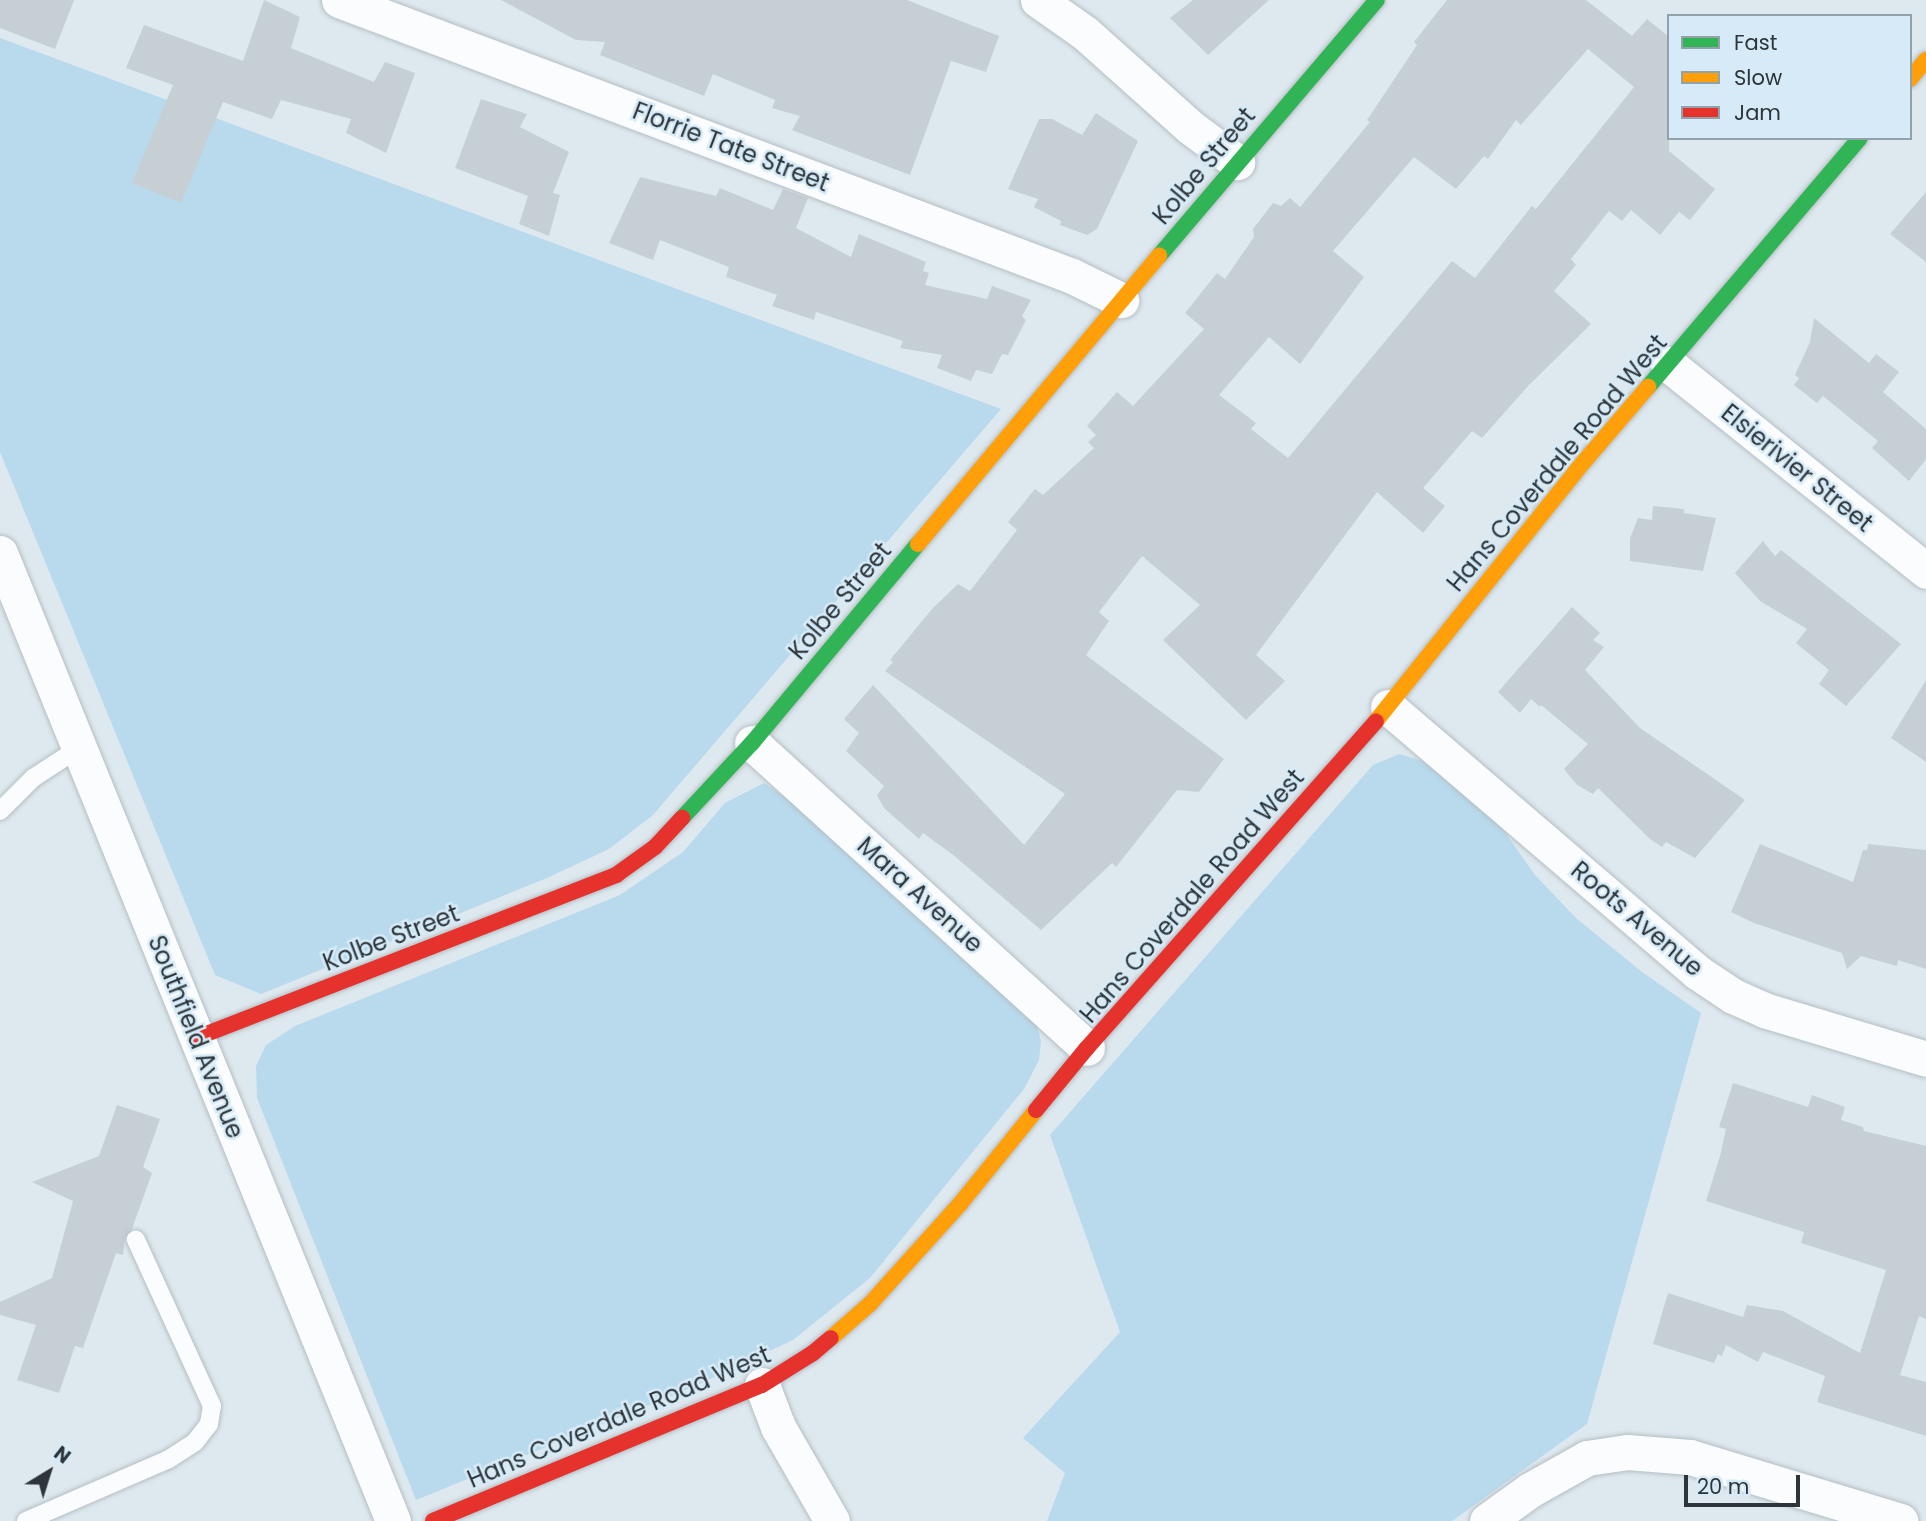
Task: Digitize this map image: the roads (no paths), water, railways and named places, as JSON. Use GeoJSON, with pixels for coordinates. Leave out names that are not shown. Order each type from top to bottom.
{"type":"FeatureCollection","features":[{"type":"Feature","properties":{"kind":"street","name":"Florrie Tate Street"},"geometry":{"type":"LineString","coordinates":[[339,0],[1072,276],[1121,300]]}},
{"type":"Feature","properties":{"kind":"street"},"geometry":{"type":"LineString","coordinates":[[1038,0],[1085,33],[1191,127],[1237,162]]}},
{"type":"Feature","properties":{"kind":"street","name":"Kolbe Street"},"geometry":{"type":"LineString","coordinates":[[196,1038],[616,875],[655,847],[752,743],[1237,162],[1377,0]]}},
{"type":"Feature","properties":{"kind":"street"},"geometry":{"type":"LineString","coordinates":[[1912,77],[1926,61]]}},
{"type":"Feature","properties":{"kind":"street","name":"Hans Coverdale Road West"},"geometry":{"type":"LineString","coordinates":[[433,1521],[762,1385],[813,1353],[870,1304],[960,1205],[1087,1048],[1388,707],[1576,471],[1858,140]]}},
{"type":"Feature","properties":{"kind":"street","name":"Elsierivier Street"},"geometry":{"type":"LineString","coordinates":[[1668,364],[1926,571]]}},
{"type":"Feature","properties":{"kind":"street","name":"Southfield Avenue"},"geometry":{"type":"LineString","coordinates":[[0,553],[393,1521]]}},
{"type":"Feature","properties":{"kind":"street","name":"Roots Avenue"},"geometry":{"type":"LineString","coordinates":[[1388,707],[1697,972],[1733,996],[1764,1010],[1926,1059]]}},
{"type":"Feature","properties":{"kind":"street","name":"Mara Avenue"},"geometry":{"type":"LineString","coordinates":[[752,743],[1087,1048]]}},
{"type":"Feature","properties":{"kind":"street"},"geometry":{"type":"LineString","coordinates":[[762,1385],[778,1427],[832,1521]]}},
{"type":"Feature","properties":{"kind":"street"},"geometry":{"type":"LineString","coordinates":[[1487,1521],[1530,1490],[1587,1458],[1627,1452],[1690,1457],[1900,1521]]}},
{"type":"Feature","properties":{"kind":"lane"},"geometry":{"type":"LineString","coordinates":[[0,811],[33,778],[79,748]]}},
{"type":"Feature","properties":{"kind":"lane"},"geometry":{"type":"LineString","coordinates":[[26,1521],[169,1459],[195,1442],[209,1424],[212,1406],[136,1240]]}}]}
